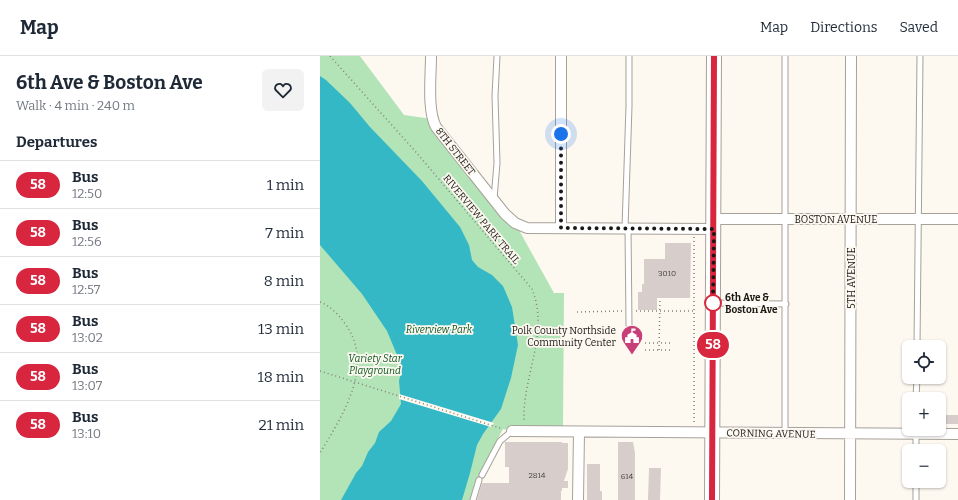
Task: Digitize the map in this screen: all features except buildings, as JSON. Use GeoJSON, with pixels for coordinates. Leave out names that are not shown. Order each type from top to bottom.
{"type":"FeatureCollection","features":[{"type":"Feature","properties":{"kind":"main road"},"geometry":{"type":"LineString","coordinates":[[712,500],[714,56]]}},
{"type":"Feature","properties":{"kind":"street","name":"8TH STREET"},"geometry":{"type":"LineString","coordinates":[[431,56],[432,119],[436,127],[505,214]]}},
{"type":"Feature","properties":{"kind":"street"},"geometry":{"type":"LineString","coordinates":[[561,56],[561,228]]}},
{"type":"Feature","properties":{"kind":"street","name":"5TH AVENUE"},"geometry":{"type":"LineString","coordinates":[[850,500],[851,56]]}},
{"type":"Feature","properties":{"kind":"street","name":"BOSTON AVENUE"},"geometry":{"type":"LineString","coordinates":[[505,214],[515,223],[527,228],[627,228],[786,219],[958,219]]}},
{"type":"Feature","properties":{"kind":"street","name":"CORNING AVENUE"},"geometry":{"type":"LineString","coordinates":[[508,430],[579,432],[785,433],[902,431]]}},
{"type":"Feature","properties":{"kind":"street"},"geometry":{"type":"LineString","coordinates":[[578,500],[579,432]]}},
{"type":"Feature","properties":{"kind":"street","name":"CORNING AVENUE"},"geometry":{"type":"LineString","coordinates":[[946,433],[958,434]]}},
{"type":"Feature","properties":{"kind":"lane"},"geometry":{"type":"LineString","coordinates":[[494,200],[498,163],[495,96],[497,56]]}},
{"type":"Feature","properties":{"kind":"lane"},"geometry":{"type":"LineString","coordinates":[[629,56],[627,228],[629,325]]}},
{"type":"Feature","properties":{"kind":"lane"},"geometry":{"type":"LineString","coordinates":[[785,56],[785,433]]}},
{"type":"Feature","properties":{"kind":"lane"},"geometry":{"type":"LineString","coordinates":[[917,340],[920,56]]}},
{"type":"Feature","properties":{"kind":"lane"},"geometry":{"type":"LineString","coordinates":[[713,303],[786,304]]}},
{"type":"Feature","properties":{"kind":"lane"},"geometry":{"type":"LineString","coordinates":[[473,500],[480,478],[500,441],[508,430]]}},
{"type":"Feature","properties":{"kind":"lane"},"geometry":{"type":"LineString","coordinates":[[916,488],[916,500]]}},
{"type":"Feature","properties":{"kind":"path","name":"RIVERVIEW PARK TRAIL"},"geometry":{"type":"LineString","coordinates":[[330,56],[415,151],[532,289],[537,315],[537,336],[524,404],[524,423]]}},
{"type":"Feature","properties":{"kind":"path"},"geometry":{"type":"LineString","coordinates":[[694,237],[694,424]]}},
{"type":"Feature","properties":{"kind":"path"},"geometry":{"type":"LineString","coordinates":[[659,350],[660,298]]}},
{"type":"Feature","properties":{"kind":"path"},"geometry":{"type":"LineString","coordinates":[[320,302],[336,312],[347,326],[353,337],[358,360],[355,382],[339,422],[320,453]]}},
{"type":"Feature","properties":{"kind":"path"},"geometry":{"type":"LineString","coordinates":[[645,343],[673,343]]}},
{"type":"Feature","properties":{"kind":"path"},"geometry":{"type":"LineString","coordinates":[[645,350],[673,350]]}},
{"type":"Feature","properties":{"kind":"path"},"geometry":{"type":"LineString","coordinates":[[320,371],[508,430]]}},
{"type":"Feature","properties":{"kind":"green space","name":"Riverview Park"},"geometry":{"type":"Polygon","coordinates":[[[320,56],[360,56],[404,115],[432,119],[515,223],[554,293],[564,293],[563,426],[513,426],[512,431],[503,429],[482,468],[470,500],[320,500],[320,56]]]}},
{"type":"Feature","properties":{"kind":"water"},"geometry":{"type":"Polygon","coordinates":[[[320,76],[350,103],[370,127],[422,181],[460,227],[469,245],[472,260],[478,267],[492,275],[503,286],[512,307],[518,345],[511,378],[501,409],[477,445],[462,500],[341,500],[356,473],[362,466],[368,452],[375,443],[379,432],[391,421],[401,404],[399,381],[402,367],[387,331],[362,294],[320,245],[320,76]]]}},
{"type":"Feature","properties":{"kind":"pier"},"geometry":{"type":"Polygon","coordinates":[[[399,394],[494,423],[491,427],[399,399],[399,394]]]}},
{"type":"Feature","properties":{"kind":"bus line","name":"58"},"geometry":{"type":"LineString","coordinates":[[712,500],[714,56]]}},
{"type":"Feature","properties":{"kind":"place","name":"6th Ave & Boston Ave"},"geometry":{"type":"Point","coordinates":[713,303]}},
{"type":"Feature","properties":{"kind":"place","name":"Polk County Northside Community Center"},"geometry":{"type":"Point","coordinates":[632,356]}},
{"type":"Feature","properties":{"kind":"route"},"geometry":{"type":"LineString","coordinates":[[561,134],[561,228],[714,229],[713,303]]}},
{"type":"Feature","properties":{"kind":"park label","name":"Variety Star Playground"},"geometry":{"type":"Point","coordinates":[375,364]}}]}
